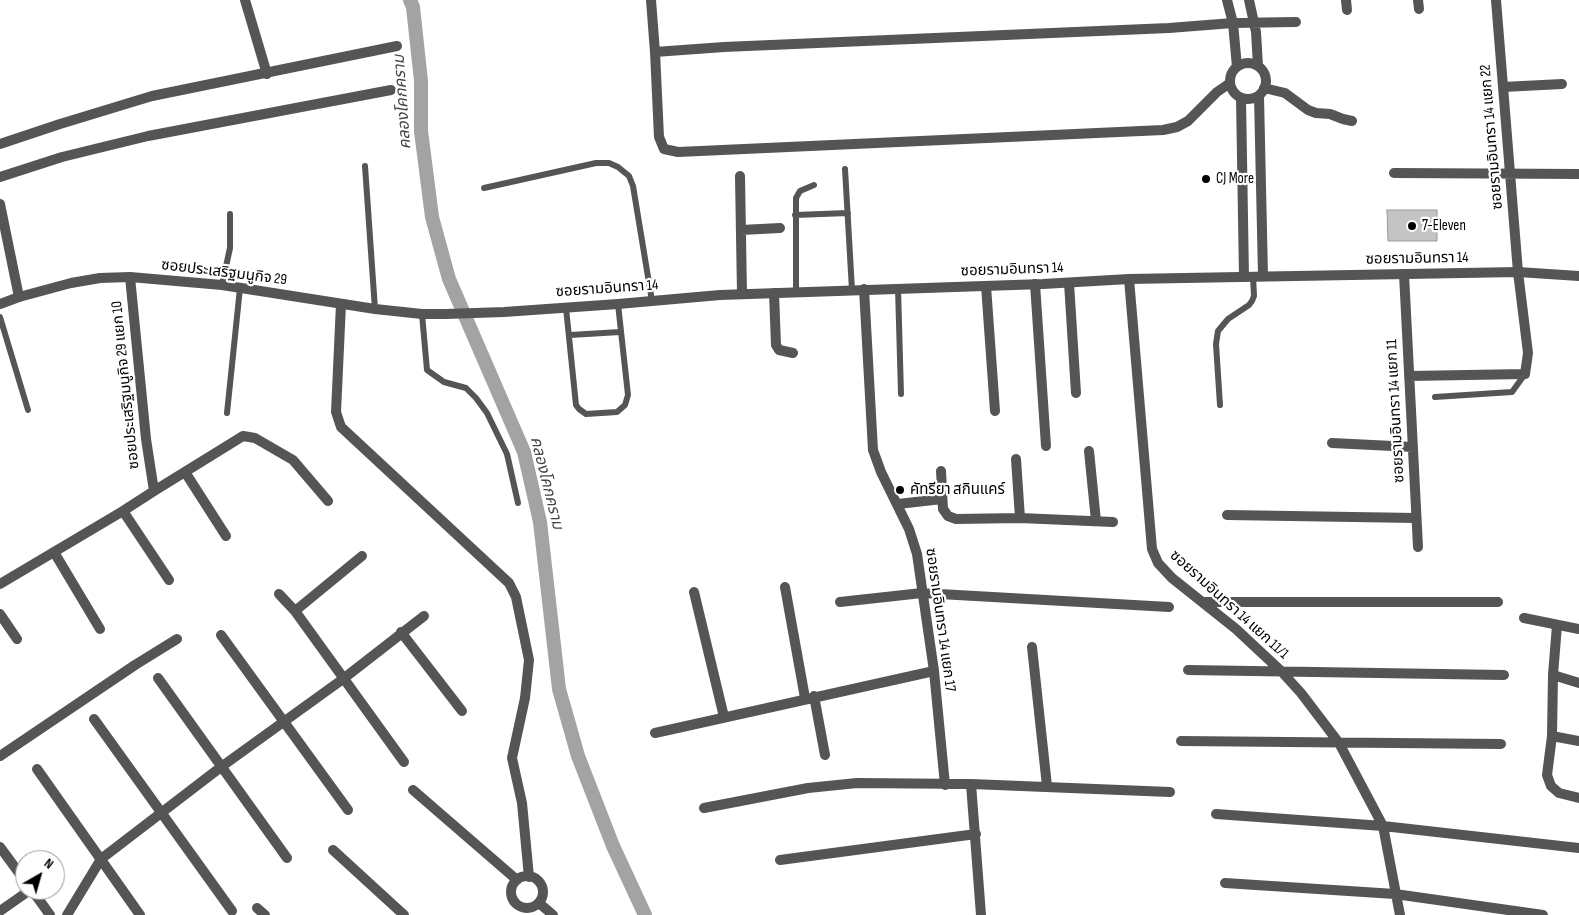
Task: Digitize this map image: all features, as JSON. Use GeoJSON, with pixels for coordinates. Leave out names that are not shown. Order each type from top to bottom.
{"type":"FeatureCollection","features":[{"type":"Feature","properties":{"kind":"street"},"geometry":{"type":"LineString","coordinates":[[244,0],[267,74]]}},
{"type":"Feature","properties":{"kind":"street"},"geometry":{"type":"LineString","coordinates":[[651,0],[659,137],[664,149],[678,152],[1163,130],[1177,127],[1188,121],[1217,92],[1230,83]]}},
{"type":"Feature","properties":{"kind":"street"},"geometry":{"type":"LineString","coordinates":[[1227,0],[1233,23],[1237,66]]}},
{"type":"Feature","properties":{"kind":"street"},"geometry":{"type":"LineString","coordinates":[[1249,0],[1255,23],[1258,66]]}},
{"type":"Feature","properties":{"kind":"street","name":"ซอยรามอินทรา 14 แยก 22"},"geometry":{"type":"LineString","coordinates":[[1496,0],[1518,272],[1528,353],[1525,374]]}},
{"type":"Feature","properties":{"kind":"street"},"geometry":{"type":"LineString","coordinates":[[655,52],[734,46],[1160,28],[1233,23],[1296,22]]}},
{"type":"Feature","properties":{"kind":"street"},"geometry":{"type":"LineString","coordinates":[[0,144],[152,96],[267,74],[396,46]]}},
{"type":"Feature","properties":{"kind":"street"},"geometry":{"type":"LineString","coordinates":[[1254,276],[1262,92],[1266,80],[1264,72],[1258,66],[1251,63],[1237,66],[1231,74],[1230,83],[1233,92],[1241,98],[1250,99],[1262,92],[1285,93],[1316,113],[1330,114],[1352,121]]}},
{"type":"Feature","properties":{"kind":"street"},"geometry":{"type":"LineString","coordinates":[[1503,87],[1562,84]]}},
{"type":"Feature","properties":{"kind":"street"},"geometry":{"type":"LineString","coordinates":[[0,177],[62,157],[148,136],[391,90]]}},
{"type":"Feature","properties":{"kind":"street"},"geometry":{"type":"LineString","coordinates":[[1241,98],[1254,276]]}},
{"type":"Feature","properties":{"kind":"street"},"geometry":{"type":"LineString","coordinates":[[1394,173],[1579,174]]}},
{"type":"Feature","properties":{"kind":"street"},"geometry":{"type":"LineString","coordinates":[[740,176],[742,294]]}},
{"type":"Feature","properties":{"kind":"street"},"geometry":{"type":"LineString","coordinates":[[0,204],[19,297]]}},
{"type":"Feature","properties":{"kind":"street"},"geometry":{"type":"LineString","coordinates":[[742,230],[780,228]]}},
{"type":"Feature","properties":{"kind":"street","name":"ซอยรามอินทรา 14"},"geometry":{"type":"LineString","coordinates":[[446,314],[566,308],[742,294],[1069,283],[1129,279],[1518,272],[1579,276]]}},
{"type":"Feature","properties":{"kind":"street","name":"ซอยรามอินทรา 14 แยก 11"},"geometry":{"type":"LineString","coordinates":[[1404,274],[1418,547]]}},
{"type":"Feature","properties":{"kind":"street","name":"ซอยประเสริฐมนูกิจ 29"},"geometry":{"type":"LineString","coordinates":[[0,304],[71,283],[100,278],[130,276],[222,285],[375,309],[422,314],[446,314]]}},
{"type":"Feature","properties":{"kind":"street","name":"ซอยประเสริฐมนูกิจ 29 แยก 10"},"geometry":{"type":"LineString","coordinates":[[130,276],[146,439],[154,491]]}},
{"type":"Feature","properties":{"kind":"street","name":"ซอยรามอินทรา 14 แยก 11/1"},"geometry":{"type":"LineString","coordinates":[[1129,279],[1152,549],[1158,564],[1172,578],[1248,639],[1301,693],[1339,743],[1380,822],[1400,915]]}},
{"type":"Feature","properties":{"kind":"street"},"geometry":{"type":"LineString","coordinates":[[1069,283],[1076,393]]}},
{"type":"Feature","properties":{"kind":"street"},"geometry":{"type":"LineString","coordinates":[[1035,284],[1046,446]]}},
{"type":"Feature","properties":{"kind":"street"},"geometry":{"type":"LineString","coordinates":[[986,286],[995,411]]}},
{"type":"Feature","properties":{"kind":"street","name":"ซอยรามอินทรา 14 แยก 17"},"geometry":{"type":"LineString","coordinates":[[864,289],[873,450],[881,472],[898,504],[917,554],[934,670],[945,784]]}},
{"type":"Feature","properties":{"kind":"street"},"geometry":{"type":"LineString","coordinates":[[774,293],[776,345],[779,350],[793,353]]}},
{"type":"Feature","properties":{"kind":"street"},"geometry":{"type":"LineString","coordinates":[[341,304],[336,412],[341,427],[509,583],[516,597],[530,660],[525,698],[512,758],[522,803],[529,877]]}},
{"type":"Feature","properties":{"kind":"street"},"geometry":{"type":"LineString","coordinates":[[1409,376],[1525,374]]}},
{"type":"Feature","properties":{"kind":"street"},"geometry":{"type":"LineString","coordinates":[[0,584],[123,511],[242,436],[249,436],[294,460],[328,501]]}},
{"type":"Feature","properties":{"kind":"street"},"geometry":{"type":"LineString","coordinates":[[1332,443],[1413,448]]}},
{"type":"Feature","properties":{"kind":"street"},"geometry":{"type":"LineString","coordinates":[[1088,451],[1096,521]]}},
{"type":"Feature","properties":{"kind":"street"},"geometry":{"type":"LineString","coordinates":[[1016,460],[1020,518]]}},
{"type":"Feature","properties":{"kind":"street"},"geometry":{"type":"LineString","coordinates":[[941,470],[943,509],[948,516],[956,519],[1020,518],[1113,522]]}},
{"type":"Feature","properties":{"kind":"street"},"geometry":{"type":"LineString","coordinates":[[185,472],[226,536]]}},
{"type":"Feature","properties":{"kind":"street"},"geometry":{"type":"LineString","coordinates":[[898,504],[942,499]]}},
{"type":"Feature","properties":{"kind":"street"},"geometry":{"type":"LineString","coordinates":[[123,511],[169,580]]}},
{"type":"Feature","properties":{"kind":"street"},"geometry":{"type":"LineString","coordinates":[[1227,515],[1416,518]]}},
{"type":"Feature","properties":{"kind":"street"},"geometry":{"type":"LineString","coordinates":[[54,552],[100,629]]}},
{"type":"Feature","properties":{"kind":"street"},"geometry":{"type":"LineString","coordinates":[[295,611],[362,556]]}},
{"type":"Feature","properties":{"kind":"street"},"geometry":{"type":"LineString","coordinates":[[785,587],[809,697],[825,755]]}},
{"type":"Feature","properties":{"kind":"street"},"geometry":{"type":"LineString","coordinates":[[694,592],[724,717]]}},
{"type":"Feature","properties":{"kind":"street"},"geometry":{"type":"LineString","coordinates":[[840,602],[922,592],[1168,608]]}},
{"type":"Feature","properties":{"kind":"street"},"geometry":{"type":"LineString","coordinates":[[279,594],[295,611],[404,762]]}},
{"type":"Feature","properties":{"kind":"street"},"geometry":{"type":"LineString","coordinates":[[1204,602],[1498,602]]}},
{"type":"Feature","properties":{"kind":"street"},"geometry":{"type":"LineString","coordinates":[[0,614],[17,639]]}},
{"type":"Feature","properties":{"kind":"street"},"geometry":{"type":"LineString","coordinates":[[67,915],[101,859],[221,767],[343,679],[424,616]]}},
{"type":"Feature","properties":{"kind":"street"},"geometry":{"type":"LineString","coordinates":[[1524,618],[1579,629]]}},
{"type":"Feature","properties":{"kind":"street"},"geometry":{"type":"LineString","coordinates":[[1557,625],[1553,675],[1552,736],[1547,775],[1551,786],[1559,793],[1579,798]]}},
{"type":"Feature","properties":{"kind":"street"},"geometry":{"type":"LineString","coordinates":[[401,632],[462,711]]}},
{"type":"Feature","properties":{"kind":"street"},"geometry":{"type":"LineString","coordinates":[[221,635],[348,810]]}},
{"type":"Feature","properties":{"kind":"street"},"geometry":{"type":"LineString","coordinates":[[0,756],[177,639]]}},
{"type":"Feature","properties":{"kind":"street"},"geometry":{"type":"LineString","coordinates":[[1032,648],[1047,786]]}},
{"type":"Feature","properties":{"kind":"street"},"geometry":{"type":"LineString","coordinates":[[655,732],[934,670]]}},
{"type":"Feature","properties":{"kind":"street"},"geometry":{"type":"LineString","coordinates":[[1188,670],[1504,675]]}},
{"type":"Feature","properties":{"kind":"street"},"geometry":{"type":"LineString","coordinates":[[1553,675],[1579,683]]}},
{"type":"Feature","properties":{"kind":"street"},"geometry":{"type":"LineString","coordinates":[[158,678],[286,858]]}},
{"type":"Feature","properties":{"kind":"street"},"geometry":{"type":"LineString","coordinates":[[94,719],[232,911]]}},
{"type":"Feature","properties":{"kind":"street"},"geometry":{"type":"LineString","coordinates":[[1552,736],[1579,741]]}},
{"type":"Feature","properties":{"kind":"street"},"geometry":{"type":"LineString","coordinates":[[1180,741],[1500,744]]}},
{"type":"Feature","properties":{"kind":"street"},"geometry":{"type":"LineString","coordinates":[[37,769],[140,915]]}},
{"type":"Feature","properties":{"kind":"street"},"geometry":{"type":"LineString","coordinates":[[704,808],[808,788],[857,783],[1047,786],[1170,792]]}},
{"type":"Feature","properties":{"kind":"street"},"geometry":{"type":"LineString","coordinates":[[971,784],[981,915]]}},
{"type":"Feature","properties":{"kind":"street"},"geometry":{"type":"LineString","coordinates":[[413,790],[517,880]]}},
{"type":"Feature","properties":{"kind":"street"},"geometry":{"type":"LineString","coordinates":[[1216,814],[1380,822],[1579,848]]}},
{"type":"Feature","properties":{"kind":"street"},"geometry":{"type":"LineString","coordinates":[[780,860],[976,834]]}},
{"type":"Feature","properties":{"kind":"street"},"geometry":{"type":"LineString","coordinates":[[0,847],[15,867]]}},
{"type":"Feature","properties":{"kind":"street"},"geometry":{"type":"LineString","coordinates":[[333,850],[404,915]]}},
{"type":"Feature","properties":{"kind":"street"},"geometry":{"type":"LineString","coordinates":[[529,877],[536,879],[543,888],[543,896],[539,903],[532,908],[520,911],[512,898],[512,888],[517,880],[529,877]]}},
{"type":"Feature","properties":{"kind":"street"},"geometry":{"type":"LineString","coordinates":[[1225,883],[1395,894],[1543,915]]}},
{"type":"Feature","properties":{"kind":"street"},"geometry":{"type":"LineString","coordinates":[[0,910],[16,900]]}},
{"type":"Feature","properties":{"kind":"street"},"geometry":{"type":"LineString","coordinates":[[39,900],[50,915]]}},
{"type":"Feature","properties":{"kind":"street"},"geometry":{"type":"LineString","coordinates":[[539,903],[553,915]]}},
{"type":"Feature","properties":{"kind":"lane"},"geometry":{"type":"LineString","coordinates":[[484,188],[596,163],[609,163],[618,167],[629,176],[633,186],[652,301]]}},
{"type":"Feature","properties":{"kind":"lane"},"geometry":{"type":"LineString","coordinates":[[365,166],[375,309]]}},
{"type":"Feature","properties":{"kind":"lane"},"geometry":{"type":"LineString","coordinates":[[845,170],[852,290]]}},
{"type":"Feature","properties":{"kind":"lane"},"geometry":{"type":"LineString","coordinates":[[796,292],[796,198],[797,194],[807,187],[814,186]]}},
{"type":"Feature","properties":{"kind":"lane"},"geometry":{"type":"LineString","coordinates":[[795,215],[848,213]]}},
{"type":"Feature","properties":{"kind":"lane"},"geometry":{"type":"LineString","coordinates":[[222,285],[230,248],[230,214]]}},
{"type":"Feature","properties":{"kind":"lane"},"geometry":{"type":"LineString","coordinates":[[1220,405],[1216,344],[1218,331],[1228,319],[1252,301],[1254,296],[1254,276]]}},
{"type":"Feature","properties":{"kind":"lane"},"geometry":{"type":"LineString","coordinates":[[227,413],[240,288]]}},
{"type":"Feature","properties":{"kind":"lane"},"geometry":{"type":"LineString","coordinates":[[898,288],[901,394]]}},
{"type":"Feature","properties":{"kind":"lane"},"geometry":{"type":"LineString","coordinates":[[566,308],[575,400],[579,409],[586,414],[617,412],[625,405],[628,395],[618,304]]}},
{"type":"Feature","properties":{"kind":"lane"},"geometry":{"type":"LineString","coordinates":[[422,314],[427,370],[444,382],[466,388],[487,413],[507,454],[518,503]]}},
{"type":"Feature","properties":{"kind":"lane"},"geometry":{"type":"LineString","coordinates":[[0,317],[28,410]]}},
{"type":"Feature","properties":{"kind":"lane"},"geometry":{"type":"LineString","coordinates":[[570,335],[620,332]]}},
{"type":"Feature","properties":{"kind":"lane"},"geometry":{"type":"LineString","coordinates":[[1435,397],[1512,392],[1525,374]]}},
{"type":"Feature","properties":{"kind":"building","name":"7-Eleven"},"geometry":{"type":"Polygon","coordinates":[[[1387,210],[1437,210],[1437,241],[1388,241],[1387,210]]]}},
{"type":"Feature","properties":{"kind":"waterway","name":"คลองโคกคราม"},"geometry":{"type":"LineString","coordinates":[[410,0],[413,7],[421,81],[421,131],[432,217],[449,279],[524,452],[540,522],[559,689],[578,756],[613,846],[645,915]]}},
{"type":"Feature","properties":{"kind":"place","name":"CJ More"},"geometry":{"type":"Point","coordinates":[1206,179]}},
{"type":"Feature","properties":{"kind":"place","name":"7-Eleven"},"geometry":{"type":"Point","coordinates":[1412,226]}},
{"type":"Feature","properties":{"kind":"place","name":"คัทรียา สกินแคร์"},"geometry":{"type":"Point","coordinates":[900,490]}}]}
